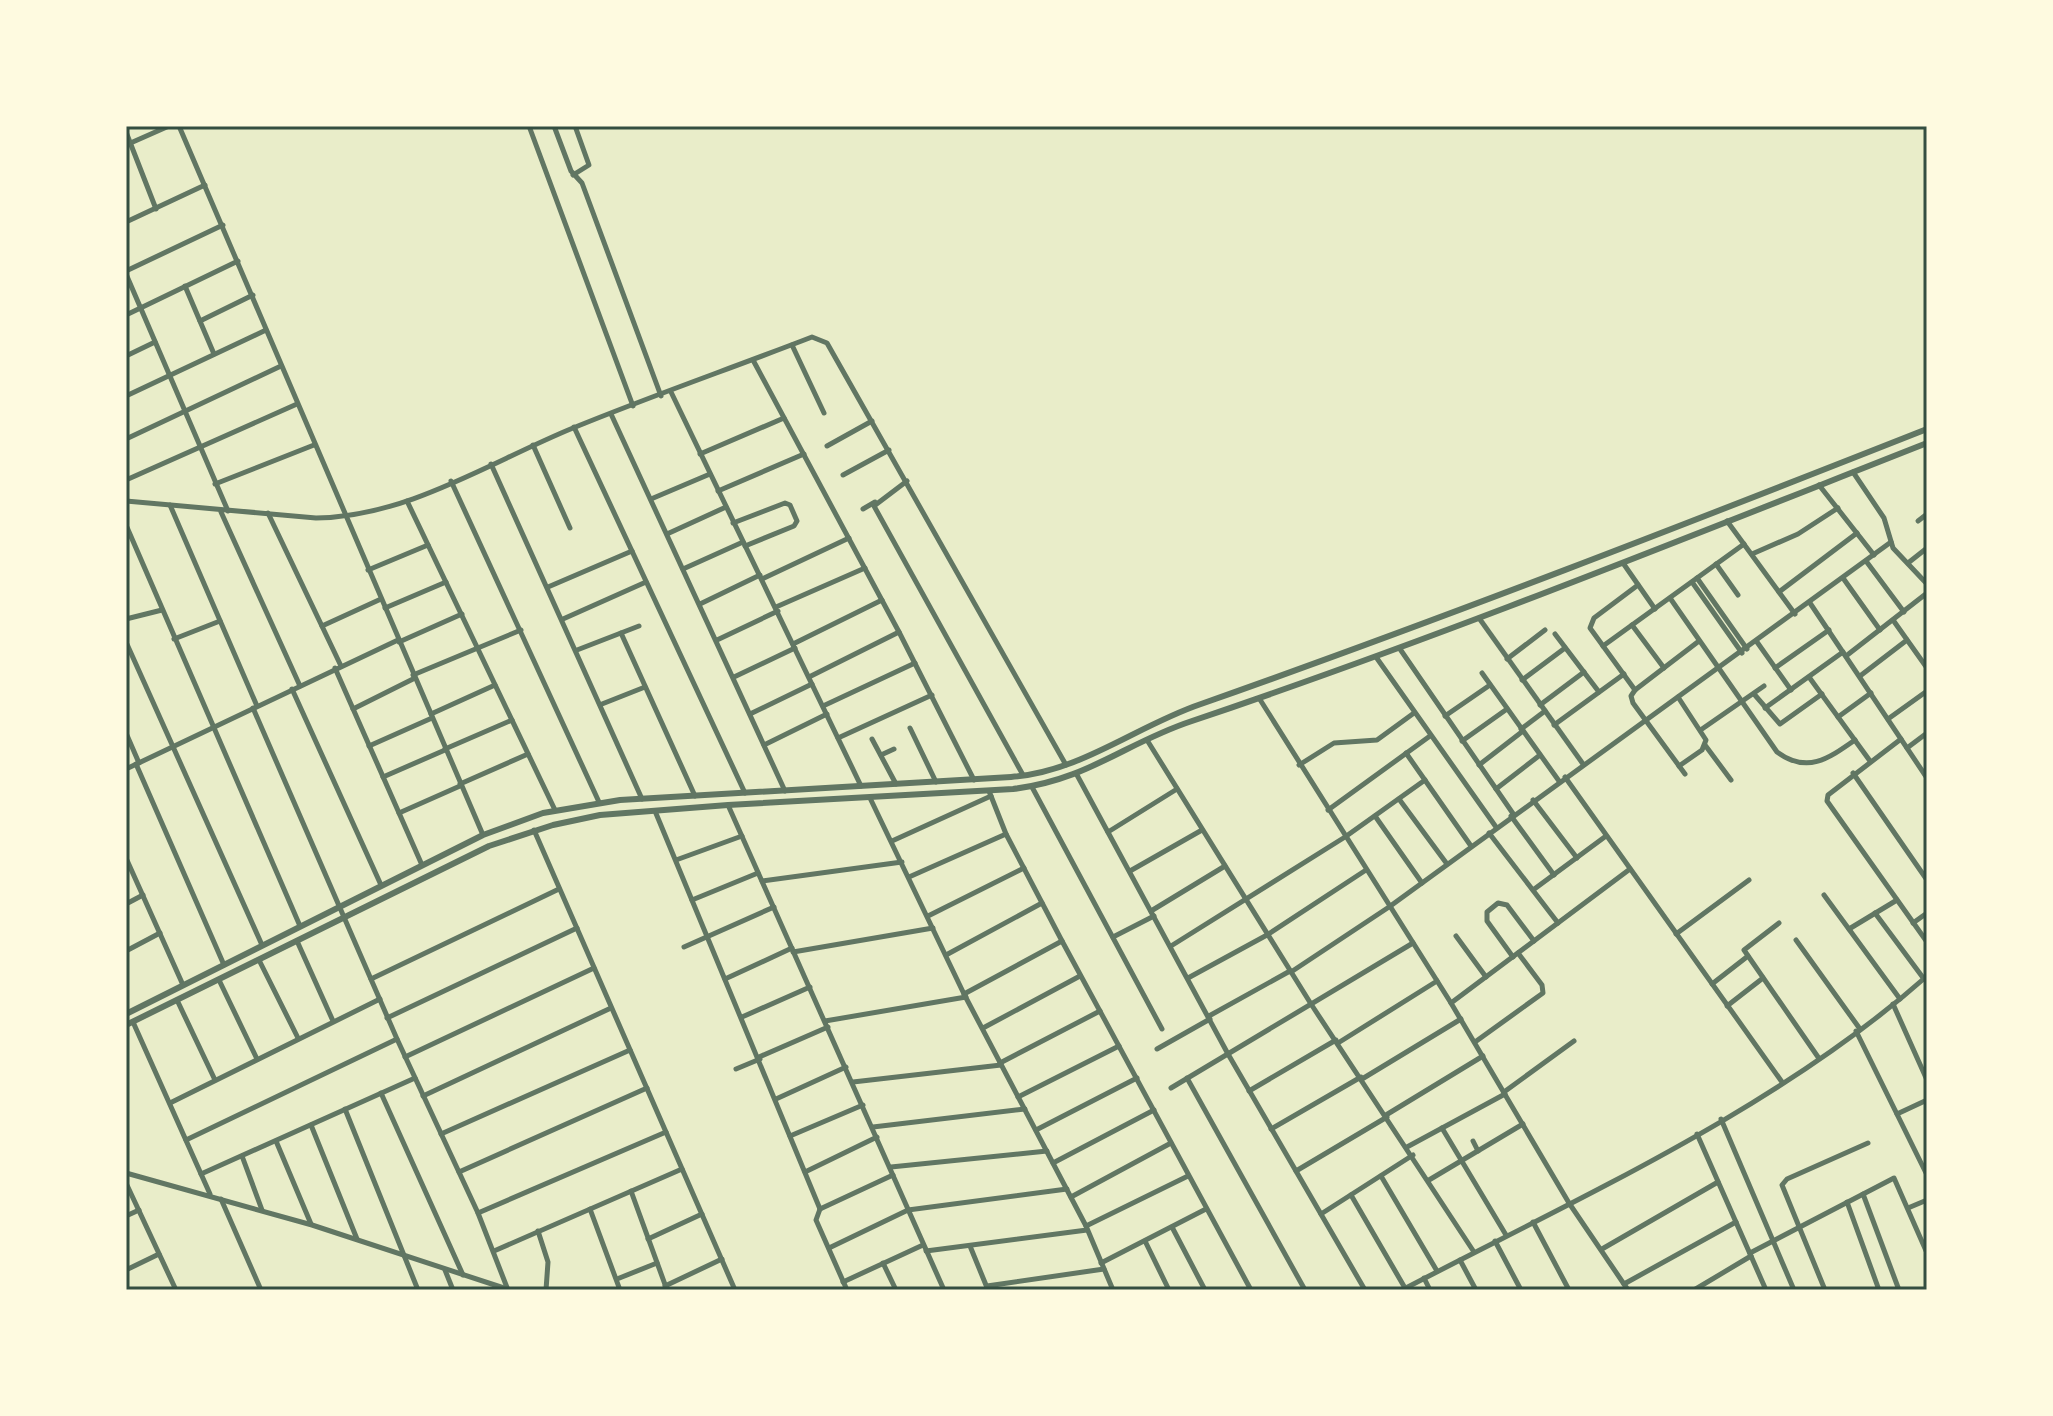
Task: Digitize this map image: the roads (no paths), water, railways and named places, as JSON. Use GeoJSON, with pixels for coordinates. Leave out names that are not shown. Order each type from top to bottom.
{"type":"FeatureCollection","features":[{"type":"Feature","properties":{"kind":"street"},"geometry":{"type":"LineString","coordinates":[[128,144],[169,126]]}},
{"type":"Feature","properties":{"kind":"street"},"geometry":{"type":"LineString","coordinates":[[179,126],[483,835]]}},
{"type":"Feature","properties":{"kind":"street"},"geometry":{"type":"LineString","coordinates":[[529,126],[633,406]]}},
{"type":"Feature","properties":{"kind":"street"},"geometry":{"type":"LineString","coordinates":[[554,126],[573,175],[582,183],[661,396]]}},
{"type":"Feature","properties":{"kind":"street"},"geometry":{"type":"LineString","coordinates":[[573,175],[587,170],[589,165],[575,126]]}},
{"type":"Feature","properties":{"kind":"street"},"geometry":{"type":"LineString","coordinates":[[126,132],[128,144],[156,209]]}},
{"type":"Feature","properties":{"kind":"street"},"geometry":{"type":"LineString","coordinates":[[126,222],[205,185]]}},
{"type":"Feature","properties":{"kind":"street"},"geometry":{"type":"LineString","coordinates":[[223,225],[126,272],[300,686]]}},
{"type":"Feature","properties":{"kind":"street"},"geometry":{"type":"LineString","coordinates":[[126,315],[238,261]]}},
{"type":"Feature","properties":{"kind":"street"},"geometry":{"type":"LineString","coordinates":[[185,286],[214,354]]}},
{"type":"Feature","properties":{"kind":"street"},"geometry":{"type":"LineString","coordinates":[[200,321],[253,295]]}},
{"type":"Feature","properties":{"kind":"street"},"geometry":{"type":"LineString","coordinates":[[126,396],[266,330]]}},
{"type":"Feature","properties":{"kind":"street"},"geometry":{"type":"LineString","coordinates":[[126,501],[345,518],[407,501],[574,427],[812,337],[827,343],[1067,766]]}},
{"type":"Feature","properties":{"kind":"street"},"geometry":{"type":"LineString","coordinates":[[126,356],[155,342]]}},
{"type":"Feature","properties":{"kind":"street"},"geometry":{"type":"LineString","coordinates":[[792,345],[824,413]]}},
{"type":"Feature","properties":{"kind":"street"},"geometry":{"type":"LineString","coordinates":[[753,360],[899,632],[974,780]]}},
{"type":"Feature","properties":{"kind":"street"},"geometry":{"type":"LineString","coordinates":[[126,439],[281,366]]}},
{"type":"Feature","properties":{"kind":"street"},"geometry":{"type":"LineString","coordinates":[[671,392],[861,786]]}},
{"type":"Feature","properties":{"kind":"street"},"geometry":{"type":"LineString","coordinates":[[126,480],[297,404]]}},
{"type":"Feature","properties":{"kind":"street"},"geometry":{"type":"LineString","coordinates":[[611,414],[785,791]]}},
{"type":"Feature","properties":{"kind":"street"},"geometry":{"type":"LineString","coordinates":[[700,454],[784,418]]}},
{"type":"Feature","properties":{"kind":"street"},"geometry":{"type":"LineString","coordinates":[[827,446],[872,421]]}},
{"type":"Feature","properties":{"kind":"street"},"geometry":{"type":"LineString","coordinates":[[574,427],[745,793]]}},
{"type":"Feature","properties":{"kind":"street"},"geometry":{"type":"LineString","coordinates":[[127,1012],[483,835],[555,810],[599,802],[1024,776],[1067,766],[1177,712],[1537,583],[1927,429]]}},
{"type":"Feature","properties":{"kind":"street"},"geometry":{"type":"LineString","coordinates":[[210,1195],[170,1103],[129,1024],[489,846],[534,830],[600,815],[728,805],[990,794],[1077,775],[1147,740],[1400,649],[1927,443]]}},
{"type":"Feature","properties":{"kind":"street"},"geometry":{"type":"LineString","coordinates":[[215,484],[314,445]]}},
{"type":"Feature","properties":{"kind":"street"},"geometry":{"type":"LineString","coordinates":[[533,445],[570,528]]}},
{"type":"Feature","properties":{"kind":"street"},"geometry":{"type":"LineString","coordinates":[[843,475],[889,450]]}},
{"type":"Feature","properties":{"kind":"street"},"geometry":{"type":"LineString","coordinates":[[718,491],[804,454]]}},
{"type":"Feature","properties":{"kind":"street"},"geometry":{"type":"LineString","coordinates":[[491,464],[602,704],[642,800]]}},
{"type":"Feature","properties":{"kind":"street"},"geometry":{"type":"LineString","coordinates":[[1853,472],[1884,518],[1891,542],[1927,584]]}},
{"type":"Feature","properties":{"kind":"street"},"geometry":{"type":"LineString","coordinates":[[651,499],[710,474]]}},
{"type":"Feature","properties":{"kind":"street"},"geometry":{"type":"LineString","coordinates":[[451,481],[599,802]]}},
{"type":"Feature","properties":{"kind":"street"},"geometry":{"type":"LineString","coordinates":[[863,509],[908,481]]}},
{"type":"Feature","properties":{"kind":"street"},"geometry":{"type":"LineString","coordinates":[[1819,485],[1874,555]]}},
{"type":"Feature","properties":{"kind":"street"},"geometry":{"type":"LineString","coordinates":[[407,501],[555,810]]}},
{"type":"Feature","properties":{"kind":"street"},"geometry":{"type":"LineString","coordinates":[[876,502],[875,508],[1024,776]]}},
{"type":"Feature","properties":{"kind":"street"},"geometry":{"type":"LineString","coordinates":[[683,569],[794,526],[797,521],[790,505],[785,503],[733,523]]}},
{"type":"Feature","properties":{"kind":"street"},"geometry":{"type":"LineString","coordinates":[[126,1173],[312,1225],[508,1290],[478,1213],[387,1018],[170,505]]}},
{"type":"Feature","properties":{"kind":"street"},"geometry":{"type":"LineString","coordinates":[[667,534],[726,507]]}},
{"type":"Feature","properties":{"kind":"street"},"geometry":{"type":"LineString","coordinates":[[1751,554],[1798,534],[1838,508]]}},
{"type":"Feature","properties":{"kind":"street"},"geometry":{"type":"LineString","coordinates":[[268,513],[322,626],[353,709],[422,865]]}},
{"type":"Feature","properties":{"kind":"street"},"geometry":{"type":"LineString","coordinates":[[1918,521],[1927,514]]}},
{"type":"Feature","properties":{"kind":"street"},"geometry":{"type":"LineString","coordinates":[[1727,521],[1795,614]]}},
{"type":"Feature","properties":{"kind":"street"},"geometry":{"type":"LineString","coordinates":[[126,525],[300,926]]}},
{"type":"Feature","properties":{"kind":"street"},"geometry":{"type":"LineString","coordinates":[[1779,592],[1857,533]]}},
{"type":"Feature","properties":{"kind":"street"},"geometry":{"type":"LineString","coordinates":[[700,604],[849,538]]}},
{"type":"Feature","properties":{"kind":"street"},"geometry":{"type":"LineString","coordinates":[[1157,1049],[1290,972],[1389,907],[1891,542]]}},
{"type":"Feature","properties":{"kind":"street"},"geometry":{"type":"LineString","coordinates":[[1603,646],[1744,544]]}},
{"type":"Feature","properties":{"kind":"street"},"geometry":{"type":"LineString","coordinates":[[368,570],[428,545]]}},
{"type":"Feature","properties":{"kind":"street"},"geometry":{"type":"LineString","coordinates":[[1908,563],[1927,548]]}},
{"type":"Feature","properties":{"kind":"street"},"geometry":{"type":"LineString","coordinates":[[548,587],[632,551]]}},
{"type":"Feature","properties":{"kind":"street"},"geometry":{"type":"LineString","coordinates":[[1866,561],[1904,612]]}},
{"type":"Feature","properties":{"kind":"street"},"geometry":{"type":"LineString","coordinates":[[1623,563],[1655,609]]}},
{"type":"Feature","properties":{"kind":"street"},"geometry":{"type":"LineString","coordinates":[[1716,564],[1738,595]]}},
{"type":"Feature","properties":{"kind":"street"},"geometry":{"type":"LineString","coordinates":[[717,640],[865,568]]}},
{"type":"Feature","properties":{"kind":"street"},"geometry":{"type":"LineString","coordinates":[[1843,578],[1880,630]]}},
{"type":"Feature","properties":{"kind":"street"},"geometry":{"type":"LineString","coordinates":[[1694,580],[1745,651]]}},
{"type":"Feature","properties":{"kind":"street"},"geometry":{"type":"LineString","coordinates":[[385,608],[446,582]]}},
{"type":"Feature","properties":{"kind":"street"},"geometry":{"type":"LineString","coordinates":[[563,619],[646,582]]}},
{"type":"Feature","properties":{"kind":"street"},"geometry":{"type":"LineString","coordinates":[[1537,583],[1542,594]]}},
{"type":"Feature","properties":{"kind":"street"},"geometry":{"type":"LineString","coordinates":[[1635,690],[1603,646],[1591,622],[1638,585]]}},
{"type":"Feature","properties":{"kind":"street"},"geometry":{"type":"LineString","coordinates":[[1765,708],[1880,630],[1927,593]]}},
{"type":"Feature","properties":{"kind":"street"},"geometry":{"type":"LineString","coordinates":[[1670,598],[1768,742],[1788,760],[1801,764],[1827,760],[1855,740]]}},
{"type":"Feature","properties":{"kind":"street"},"geometry":{"type":"LineString","coordinates":[[322,626],[381,599]]}},
{"type":"Feature","properties":{"kind":"street"},"geometry":{"type":"LineString","coordinates":[[734,677],[882,600]]}},
{"type":"Feature","properties":{"kind":"street"},"geometry":{"type":"LineString","coordinates":[[1810,603],[1927,778]]}},
{"type":"Feature","properties":{"kind":"street"},"geometry":{"type":"LineString","coordinates":[[126,619],[162,610]]}},
{"type":"Feature","properties":{"kind":"street"},"geometry":{"type":"LineString","coordinates":[[126,769],[338,667],[462,614]]}},
{"type":"Feature","properties":{"kind":"street"},"geometry":{"type":"LineString","coordinates":[[1479,618],[1583,764]]}},
{"type":"Feature","properties":{"kind":"street"},"geometry":{"type":"LineString","coordinates":[[1893,620],[1927,668]]}},
{"type":"Feature","properties":{"kind":"street"},"geometry":{"type":"LineString","coordinates":[[174,639],[220,621]]}},
{"type":"Feature","properties":{"kind":"street"},"geometry":{"type":"LineString","coordinates":[[1632,625],[1664,668]]}},
{"type":"Feature","properties":{"kind":"street"},"geometry":{"type":"LineString","coordinates":[[577,650],[639,626]]}},
{"type":"Feature","properties":{"kind":"street"},"geometry":{"type":"LineString","coordinates":[[353,709],[414,677],[521,630]]}},
{"type":"Feature","properties":{"kind":"street"},"geometry":{"type":"LineString","coordinates":[[1507,659],[1545,630]]}},
{"type":"Feature","properties":{"kind":"street"},"geometry":{"type":"LineString","coordinates":[[1775,668],[1829,630]]}},
{"type":"Feature","properties":{"kind":"street"},"geometry":{"type":"LineString","coordinates":[[750,714],[899,632]]}},
{"type":"Feature","properties":{"kind":"street"},"geometry":{"type":"LineString","coordinates":[[621,633],[695,796]]}},
{"type":"Feature","properties":{"kind":"street"},"geometry":{"type":"LineString","coordinates":[[1555,634],[1599,692]]}},
{"type":"Feature","properties":{"kind":"street"},"geometry":{"type":"LineString","coordinates":[[1860,676],[1907,640]]}},
{"type":"Feature","properties":{"kind":"street"},"geometry":{"type":"LineString","coordinates":[[1685,774],[1631,700],[1635,690],[1699,641]]}},
{"type":"Feature","properties":{"kind":"street"},"geometry":{"type":"LineString","coordinates":[[126,642],[262,945]]}},
{"type":"Feature","properties":{"kind":"street"},"geometry":{"type":"LineString","coordinates":[[1757,642],[1791,690]]}},
{"type":"Feature","properties":{"kind":"street"},"geometry":{"type":"LineString","coordinates":[[1522,680],[1565,648]]}},
{"type":"Feature","properties":{"kind":"street"},"geometry":{"type":"LineString","coordinates":[[1400,649],[1554,875]]}},
{"type":"Feature","properties":{"kind":"street"},"geometry":{"type":"LineString","coordinates":[[1376,657],[1496,827]]}},
{"type":"Feature","properties":{"kind":"street"},"geometry":{"type":"LineString","coordinates":[[823,706],[915,663]]}},
{"type":"Feature","properties":{"kind":"street"},"geometry":{"type":"LineString","coordinates":[[1540,705],[1584,672]]}},
{"type":"Feature","properties":{"kind":"street"},"geometry":{"type":"LineString","coordinates":[[1482,673],[1540,755],[1607,836],[1782,1082]]}},
{"type":"Feature","properties":{"kind":"street"},"geometry":{"type":"LineString","coordinates":[[1554,725],[1624,674]]}},
{"type":"Feature","properties":{"kind":"street"},"geometry":{"type":"LineString","coordinates":[[1809,677],[1870,761]]}},
{"type":"Feature","properties":{"kind":"street"},"geometry":{"type":"LineString","coordinates":[[369,746],[495,685]]}},
{"type":"Feature","properties":{"kind":"street"},"geometry":{"type":"LineString","coordinates":[[1445,717],[1490,685]]}},
{"type":"Feature","properties":{"kind":"street"},"geometry":{"type":"LineString","coordinates":[[1702,729],[1764,686]]}},
{"type":"Feature","properties":{"kind":"street"},"geometry":{"type":"LineString","coordinates":[[602,704],[645,687]]}},
{"type":"Feature","properties":{"kind":"street"},"geometry":{"type":"LineString","coordinates":[[292,689],[381,885]]}},
{"type":"Feature","properties":{"kind":"street"},"geometry":{"type":"LineString","coordinates":[[1888,719],[1927,691]]}},
{"type":"Feature","properties":{"kind":"street"},"geometry":{"type":"LineString","coordinates":[[1838,717],[1871,693]]}},
{"type":"Feature","properties":{"kind":"street"},"geometry":{"type":"LineString","coordinates":[[1754,694],[1780,724],[1822,694]]}},
{"type":"Feature","properties":{"kind":"street"},"geometry":{"type":"LineString","coordinates":[[838,738],[932,695]]}},
{"type":"Feature","properties":{"kind":"street"},"geometry":{"type":"LineString","coordinates":[[1678,697],[1702,729],[1705,745],[1731,780]]}},
{"type":"Feature","properties":{"kind":"street"},"geometry":{"type":"LineString","coordinates":[[1259,698],[1461,1019],[1569,1203],[1626,1287],[1736,1222]]}},
{"type":"Feature","properties":{"kind":"street"},"geometry":{"type":"LineString","coordinates":[[1462,741],[1507,709]]}},
{"type":"Feature","properties":{"kind":"street"},"geometry":{"type":"LineString","coordinates":[[1479,765],[1545,711]]}},
{"type":"Feature","properties":{"kind":"street"},"geometry":{"type":"LineString","coordinates":[[1299,765],[1334,743],[1377,740],[1414,713]]}},
{"type":"Feature","properties":{"kind":"street"},"geometry":{"type":"LineString","coordinates":[[764,745],[827,714]]}},
{"type":"Feature","properties":{"kind":"street"},"geometry":{"type":"LineString","coordinates":[[383,777],[512,720]]}},
{"type":"Feature","properties":{"kind":"street"},"geometry":{"type":"LineString","coordinates":[[910,728],[936,782]]}},
{"type":"Feature","properties":{"kind":"street"},"geometry":{"type":"LineString","coordinates":[[126,733],[224,965]]}},
{"type":"Feature","properties":{"kind":"street"},"geometry":{"type":"LineString","coordinates":[[1907,748],[1927,733]]}},
{"type":"Feature","properties":{"kind":"street"},"geometry":{"type":"LineString","coordinates":[[1328,810],[1430,736]]}},
{"type":"Feature","properties":{"kind":"street"},"geometry":{"type":"LineString","coordinates":[[872,739],[896,784]]}},
{"type":"Feature","properties":{"kind":"street"},"geometry":{"type":"LineString","coordinates":[[1901,739],[1828,795],[1828,804],[1927,942]]}},
{"type":"Feature","properties":{"kind":"street"},"geometry":{"type":"LineString","coordinates":[[1147,740],[1290,972],[1474,1252]]}},
{"type":"Feature","properties":{"kind":"street"},"geometry":{"type":"LineString","coordinates":[[1679,766],[1705,745]]}},
{"type":"Feature","properties":{"kind":"street"},"geometry":{"type":"LineString","coordinates":[[881,755],[894,749]]}},
{"type":"Feature","properties":{"kind":"street"},"geometry":{"type":"LineString","coordinates":[[1406,753],[1471,846]]}},
{"type":"Feature","properties":{"kind":"street"},"geometry":{"type":"LineString","coordinates":[[399,813],[528,754]]}},
{"type":"Feature","properties":{"kind":"street"},"geometry":{"type":"LineString","coordinates":[[1496,789],[1540,755]]}},
{"type":"Feature","properties":{"kind":"street"},"geometry":{"type":"LineString","coordinates":[[1853,773],[1927,880]]}},
{"type":"Feature","properties":{"kind":"street"},"geometry":{"type":"LineString","coordinates":[[1077,775],[1228,1054],[1365,1290]]}},
{"type":"Feature","properties":{"kind":"street"},"geometry":{"type":"LineString","coordinates":[[1171,946],[1345,837],[1425,780]]}},
{"type":"Feature","properties":{"kind":"street"},"geometry":{"type":"LineString","coordinates":[[1032,787],[1162,1029]]}},
{"type":"Feature","properties":{"kind":"street"},"geometry":{"type":"LineString","coordinates":[[1108,832],[1177,789]]}},
{"type":"Feature","properties":{"kind":"street"},"geometry":{"type":"LineString","coordinates":[[990,794],[1006,834],[1080,976],[1251,1290]]}},
{"type":"Feature","properties":{"kind":"street"},"geometry":{"type":"LineString","coordinates":[[892,841],[990,794]]}},
{"type":"Feature","properties":{"kind":"street"},"geometry":{"type":"LineString","coordinates":[[870,798],[965,996],[1087,1228],[1113,1290]]}},
{"type":"Feature","properties":{"kind":"street"},"geometry":{"type":"LineString","coordinates":[[1399,799],[1447,864]]}},
{"type":"Feature","properties":{"kind":"street"},"geometry":{"type":"LineString","coordinates":[[1533,800],[1577,858]]}},
{"type":"Feature","properties":{"kind":"street"},"geometry":{"type":"LineString","coordinates":[[728,805],[944,1290]]}},
{"type":"Feature","properties":{"kind":"street"},"geometry":{"type":"LineString","coordinates":[[655,811],[776,1099],[820,1209],[816,1220],[847,1290]]}},
{"type":"Feature","properties":{"kind":"street"},"geometry":{"type":"LineString","coordinates":[[1375,816],[1422,883]]}},
{"type":"Feature","properties":{"kind":"street"},"geometry":{"type":"LineString","coordinates":[[534,830],[735,1290]]}},
{"type":"Feature","properties":{"kind":"street"},"geometry":{"type":"LineString","coordinates":[[1130,871],[1202,830]]}},
{"type":"Feature","properties":{"kind":"street"},"geometry":{"type":"LineString","coordinates":[[1489,833],[1558,923]]}},
{"type":"Feature","properties":{"kind":"street"},"geometry":{"type":"LineString","coordinates":[[909,877],[1006,834]]}},
{"type":"Feature","properties":{"kind":"street"},"geometry":{"type":"LineString","coordinates":[[676,860],[742,836]]}},
{"type":"Feature","properties":{"kind":"street"},"geometry":{"type":"LineString","coordinates":[[1533,890],[1607,836]]}},
{"type":"Feature","properties":{"kind":"street"},"geometry":{"type":"LineString","coordinates":[[127,861],[183,985]]}},
{"type":"Feature","properties":{"kind":"street"},"geometry":{"type":"LineString","coordinates":[[762,881],[902,862]]}},
{"type":"Feature","properties":{"kind":"street"},"geometry":{"type":"LineString","coordinates":[[1113,937],[1225,866]]}},
{"type":"Feature","properties":{"kind":"street"},"geometry":{"type":"LineString","coordinates":[[928,916],[1024,868]]}},
{"type":"Feature","properties":{"kind":"street"},"geometry":{"type":"LineString","coordinates":[[1451,1003],[1630,869]]}},
{"type":"Feature","properties":{"kind":"street"},"geometry":{"type":"LineString","coordinates":[[1188,978],[1267,935],[1366,870]]}},
{"type":"Feature","properties":{"kind":"street"},"geometry":{"type":"LineString","coordinates":[[692,900],[758,873]]}},
{"type":"Feature","properties":{"kind":"street"},"geometry":{"type":"LineString","coordinates":[[1676,934],[1749,880]]}},
{"type":"Feature","properties":{"kind":"street"},"geometry":{"type":"LineString","coordinates":[[371,979],[559,889]]}},
{"type":"Feature","properties":{"kind":"street"},"geometry":{"type":"LineString","coordinates":[[126,904],[143,895]]}},
{"type":"Feature","properties":{"kind":"street"},"geometry":{"type":"LineString","coordinates":[[1824,895],[1900,999]]}},
{"type":"Feature","properties":{"kind":"street"},"geometry":{"type":"LineString","coordinates":[[1849,929],[1897,900]]}},
{"type":"Feature","properties":{"kind":"street"},"geometry":{"type":"LineString","coordinates":[[1475,1042],[1540,996],[1544,989],[1489,925],[1487,912],[1503,902],[1534,941]]}},
{"type":"Feature","properties":{"kind":"street"},"geometry":{"type":"LineString","coordinates":[[946,955],[1042,903]]}},
{"type":"Feature","properties":{"kind":"street"},"geometry":{"type":"LineString","coordinates":[[684,947],[774,907]]}},
{"type":"Feature","properties":{"kind":"street"},"geometry":{"type":"LineString","coordinates":[[1351,1195],[1404,1289],[1569,1203],[1697,1134],[1782,1082],[1858,1030],[1925,977],[1875,913]]}},
{"type":"Feature","properties":{"kind":"street"},"geometry":{"type":"LineString","coordinates":[[1913,923],[1927,913]]}},
{"type":"Feature","properties":{"kind":"street"},"geometry":{"type":"LineString","coordinates":[[1779,923],[1744,948],[1818,1057]]}},
{"type":"Feature","properties":{"kind":"street"},"geometry":{"type":"LineString","coordinates":[[387,1018],[577,928]]}},
{"type":"Feature","properties":{"kind":"street"},"geometry":{"type":"LineString","coordinates":[[725,979],[793,950],[933,928]]}},
{"type":"Feature","properties":{"kind":"street"},"geometry":{"type":"LineString","coordinates":[[126,951],[160,933]]}},
{"type":"Feature","properties":{"kind":"street"},"geometry":{"type":"LineString","coordinates":[[1456,936],[1486,977]]}},
{"type":"Feature","properties":{"kind":"street"},"geometry":{"type":"LineString","coordinates":[[1796,940],[1858,1030],[1927,1175]]}},
{"type":"Feature","properties":{"kind":"street"},"geometry":{"type":"LineString","coordinates":[[297,941],[333,1021]]}},
{"type":"Feature","properties":{"kind":"street"},"geometry":{"type":"LineString","coordinates":[[736,1069],[826,1024],[965,996],[1062,941]]}},
{"type":"Feature","properties":{"kind":"street"},"geometry":{"type":"LineString","coordinates":[[1171,1088],[1413,943]]}},
{"type":"Feature","properties":{"kind":"street"},"geometry":{"type":"LineString","coordinates":[[1712,984],[1748,956]]}},
{"type":"Feature","properties":{"kind":"street"},"geometry":{"type":"LineString","coordinates":[[259,960],[298,1038]]}},
{"type":"Feature","properties":{"kind":"street"},"geometry":{"type":"LineString","coordinates":[[405,1057],[594,968]]}},
{"type":"Feature","properties":{"kind":"street"},"geometry":{"type":"LineString","coordinates":[[983,1028],[1080,976]]}},
{"type":"Feature","properties":{"kind":"street"},"geometry":{"type":"LineString","coordinates":[[1727,1006],[1763,978]]}},
{"type":"Feature","properties":{"kind":"street"},"geometry":{"type":"LineString","coordinates":[[219,980],[257,1059]]}},
{"type":"Feature","properties":{"kind":"street"},"geometry":{"type":"LineString","coordinates":[[1249,1091],[1437,981]]}},
{"type":"Feature","properties":{"kind":"street"},"geometry":{"type":"LineString","coordinates":[[742,1017],[810,987]]}},
{"type":"Feature","properties":{"kind":"street"},"geometry":{"type":"LineString","coordinates":[[170,1103],[380,999]]}},
{"type":"Feature","properties":{"kind":"street"},"geometry":{"type":"LineString","coordinates":[[177,1000],[215,1080]]}},
{"type":"Feature","properties":{"kind":"street"},"geometry":{"type":"LineString","coordinates":[[148,1003],[153,1012]]}},
{"type":"Feature","properties":{"kind":"street"},"geometry":{"type":"LineString","coordinates":[[1893,1004],[1927,1080]]}},
{"type":"Feature","properties":{"kind":"street"},"geometry":{"type":"LineString","coordinates":[[423,1096],[611,1008]]}},
{"type":"Feature","properties":{"kind":"street"},"geometry":{"type":"LineString","coordinates":[[853,1082],[1001,1064],[1100,1011]]}},
{"type":"Feature","properties":{"kind":"street"},"geometry":{"type":"LineString","coordinates":[[1271,1129],[1461,1019]]}},
{"type":"Feature","properties":{"kind":"street"},"geometry":{"type":"LineString","coordinates":[[186,1140],[397,1039]]}},
{"type":"Feature","properties":{"kind":"street"},"geometry":{"type":"LineString","coordinates":[[1407,1147],[1505,1093],[1574,1041]]}},
{"type":"Feature","properties":{"kind":"street"},"geometry":{"type":"LineString","coordinates":[[1018,1097],[1119,1046]]}},
{"type":"Feature","properties":{"kind":"street"},"geometry":{"type":"LineString","coordinates":[[441,1134],[630,1050]]}},
{"type":"Feature","properties":{"kind":"street"},"geometry":{"type":"LineString","coordinates":[[1296,1171],[1483,1056]]}},
{"type":"Feature","properties":{"kind":"street"},"geometry":{"type":"LineString","coordinates":[[776,1099],[846,1067]]}},
{"type":"Feature","properties":{"kind":"street"},"geometry":{"type":"LineString","coordinates":[[201,1174],[415,1078]]}},
{"type":"Feature","properties":{"kind":"street"},"geometry":{"type":"LineString","coordinates":[[1036,1130],[1137,1078]]}},
{"type":"Feature","properties":{"kind":"street"},"geometry":{"type":"LineString","coordinates":[[1187,1078],[1305,1290]]}},
{"type":"Feature","properties":{"kind":"street"},"geometry":{"type":"LineString","coordinates":[[459,1172],[647,1088]]}},
{"type":"Feature","properties":{"kind":"street"},"geometry":{"type":"LineString","coordinates":[[381,1093],[464,1276]]}},
{"type":"Feature","properties":{"kind":"street"},"geometry":{"type":"LineString","coordinates":[[1897,1114],[1927,1100]]}},
{"type":"Feature","properties":{"kind":"street"},"geometry":{"type":"LineString","coordinates":[[790,1136],[863,1105]]}},
{"type":"Feature","properties":{"kind":"street"},"geometry":{"type":"LineString","coordinates":[[345,1109],[418,1290]]}},
{"type":"Feature","properties":{"kind":"street"},"geometry":{"type":"LineString","coordinates":[[873,1127],[1025,1109]]}},
{"type":"Feature","properties":{"kind":"street"},"geometry":{"type":"LineString","coordinates":[[1053,1163],[1154,1110]]}},
{"type":"Feature","properties":{"kind":"street"},"geometry":{"type":"LineString","coordinates":[[1721,1119],[1794,1290]]}},
{"type":"Feature","properties":{"kind":"street"},"geometry":{"type":"LineString","coordinates":[[1429,1180],[1523,1124]]}},
{"type":"Feature","properties":{"kind":"street"},"geometry":{"type":"LineString","coordinates":[[311,1125],[357,1240]]}},
{"type":"Feature","properties":{"kind":"street"},"geometry":{"type":"LineString","coordinates":[[1442,1128],[1506,1235]]}},
{"type":"Feature","properties":{"kind":"street"},"geometry":{"type":"LineString","coordinates":[[478,1213],[666,1132]]}},
{"type":"Feature","properties":{"kind":"street"},"geometry":{"type":"LineString","coordinates":[[1697,1134],[1766,1290]]}},
{"type":"Feature","properties":{"kind":"street"},"geometry":{"type":"LineString","coordinates":[[805,1172],[877,1137]]}},
{"type":"Feature","properties":{"kind":"street"},"geometry":{"type":"LineString","coordinates":[[276,1141],[312,1225]]}},
{"type":"Feature","properties":{"kind":"street"},"geometry":{"type":"LineString","coordinates":[[1473,1141],[1478,1151]]}},
{"type":"Feature","properties":{"kind":"street"},"geometry":{"type":"LineString","coordinates":[[1071,1197],[1171,1143]]}},
{"type":"Feature","properties":{"kind":"street"},"geometry":{"type":"LineString","coordinates":[[1825,1290],[1781,1188],[1783,1183],[1868,1143]]}},
{"type":"Feature","properties":{"kind":"street"},"geometry":{"type":"LineString","coordinates":[[891,1167],[1047,1151]]}},
{"type":"Feature","properties":{"kind":"street"},"geometry":{"type":"LineString","coordinates":[[1321,1214],[1413,1155]]}},
{"type":"Feature","properties":{"kind":"street"},"geometry":{"type":"LineString","coordinates":[[242,1156],[262,1210]]}},
{"type":"Feature","properties":{"kind":"street"},"geometry":{"type":"LineString","coordinates":[[494,1251],[682,1169]]}},
{"type":"Feature","properties":{"kind":"street"},"geometry":{"type":"LineString","coordinates":[[820,1209],[893,1175]]}},
{"type":"Feature","properties":{"kind":"street"},"geometry":{"type":"LineString","coordinates":[[843,1282],[925,1248],[970,1246],[1087,1228],[1188,1176]]}},
{"type":"Feature","properties":{"kind":"street"},"geometry":{"type":"LineString","coordinates":[[1381,1176],[1437,1271]]}},
{"type":"Feature","properties":{"kind":"street"},"geometry":{"type":"LineString","coordinates":[[1694,1290],[1773,1240],[1894,1178],[1927,1253]]}},
{"type":"Feature","properties":{"kind":"street"},"geometry":{"type":"LineString","coordinates":[[1602,1249],[1718,1182]]}},
{"type":"Feature","properties":{"kind":"street"},"geometry":{"type":"LineString","coordinates":[[126,1183],[176,1290]]}},
{"type":"Feature","properties":{"kind":"street"},"geometry":{"type":"LineString","coordinates":[[829,1248],[908,1210],[1067,1189]]}},
{"type":"Feature","properties":{"kind":"street"},"geometry":{"type":"LineString","coordinates":[[631,1191],[666,1288],[722,1259]]}},
{"type":"Feature","properties":{"kind":"street"},"geometry":{"type":"LineString","coordinates":[[1863,1194],[1899,1290]]}},
{"type":"Feature","properties":{"kind":"street"},"geometry":{"type":"LineString","coordinates":[[221,1199],[261,1290]]}},
{"type":"Feature","properties":{"kind":"street"},"geometry":{"type":"LineString","coordinates":[[1908,1208],[1927,1200]]}},
{"type":"Feature","properties":{"kind":"street"},"geometry":{"type":"LineString","coordinates":[[1847,1202],[1879,1290]]}},
{"type":"Feature","properties":{"kind":"street"},"geometry":{"type":"LineString","coordinates":[[590,1209],[620,1290]]}},
{"type":"Feature","properties":{"kind":"street"},"geometry":{"type":"LineString","coordinates":[[970,1246],[988,1288],[1103,1266],[1206,1209]]}},
{"type":"Feature","properties":{"kind":"street"},"geometry":{"type":"LineString","coordinates":[[126,1216],[139,1210]]}},
{"type":"Feature","properties":{"kind":"street"},"geometry":{"type":"LineString","coordinates":[[648,1239],[702,1214]]}},
{"type":"Feature","properties":{"kind":"street"},"geometry":{"type":"LineString","coordinates":[[1533,1222],[1569,1290]]}},
{"type":"Feature","properties":{"kind":"street"},"geometry":{"type":"LineString","coordinates":[[1172,1227],[1205,1290]]}},
{"type":"Feature","properties":{"kind":"street"},"geometry":{"type":"LineString","coordinates":[[538,1231],[548,1262],[546,1290]]}},
{"type":"Feature","properties":{"kind":"street"},"geometry":{"type":"LineString","coordinates":[[1145,1241],[1169,1290]]}},
{"type":"Feature","properties":{"kind":"street"},"geometry":{"type":"LineString","coordinates":[[1495,1241],[1521,1290]]}},
{"type":"Feature","properties":{"kind":"street"},"geometry":{"type":"LineString","coordinates":[[126,1270],[159,1254]]}},
{"type":"Feature","properties":{"kind":"street"},"geometry":{"type":"LineString","coordinates":[[1460,1260],[1476,1290]]}},
{"type":"Feature","properties":{"kind":"street"},"geometry":{"type":"LineString","coordinates":[[617,1279],[657,1263]]}},
{"type":"Feature","properties":{"kind":"street"},"geometry":{"type":"LineString","coordinates":[[883,1263],[896,1290]]}},
{"type":"Feature","properties":{"kind":"street"},"geometry":{"type":"LineString","coordinates":[[444,1269],[453,1290]]}},
{"type":"Feature","properties":{"kind":"street"},"geometry":{"type":"LineString","coordinates":[[1424,1278],[1430,1290]]}}]}
